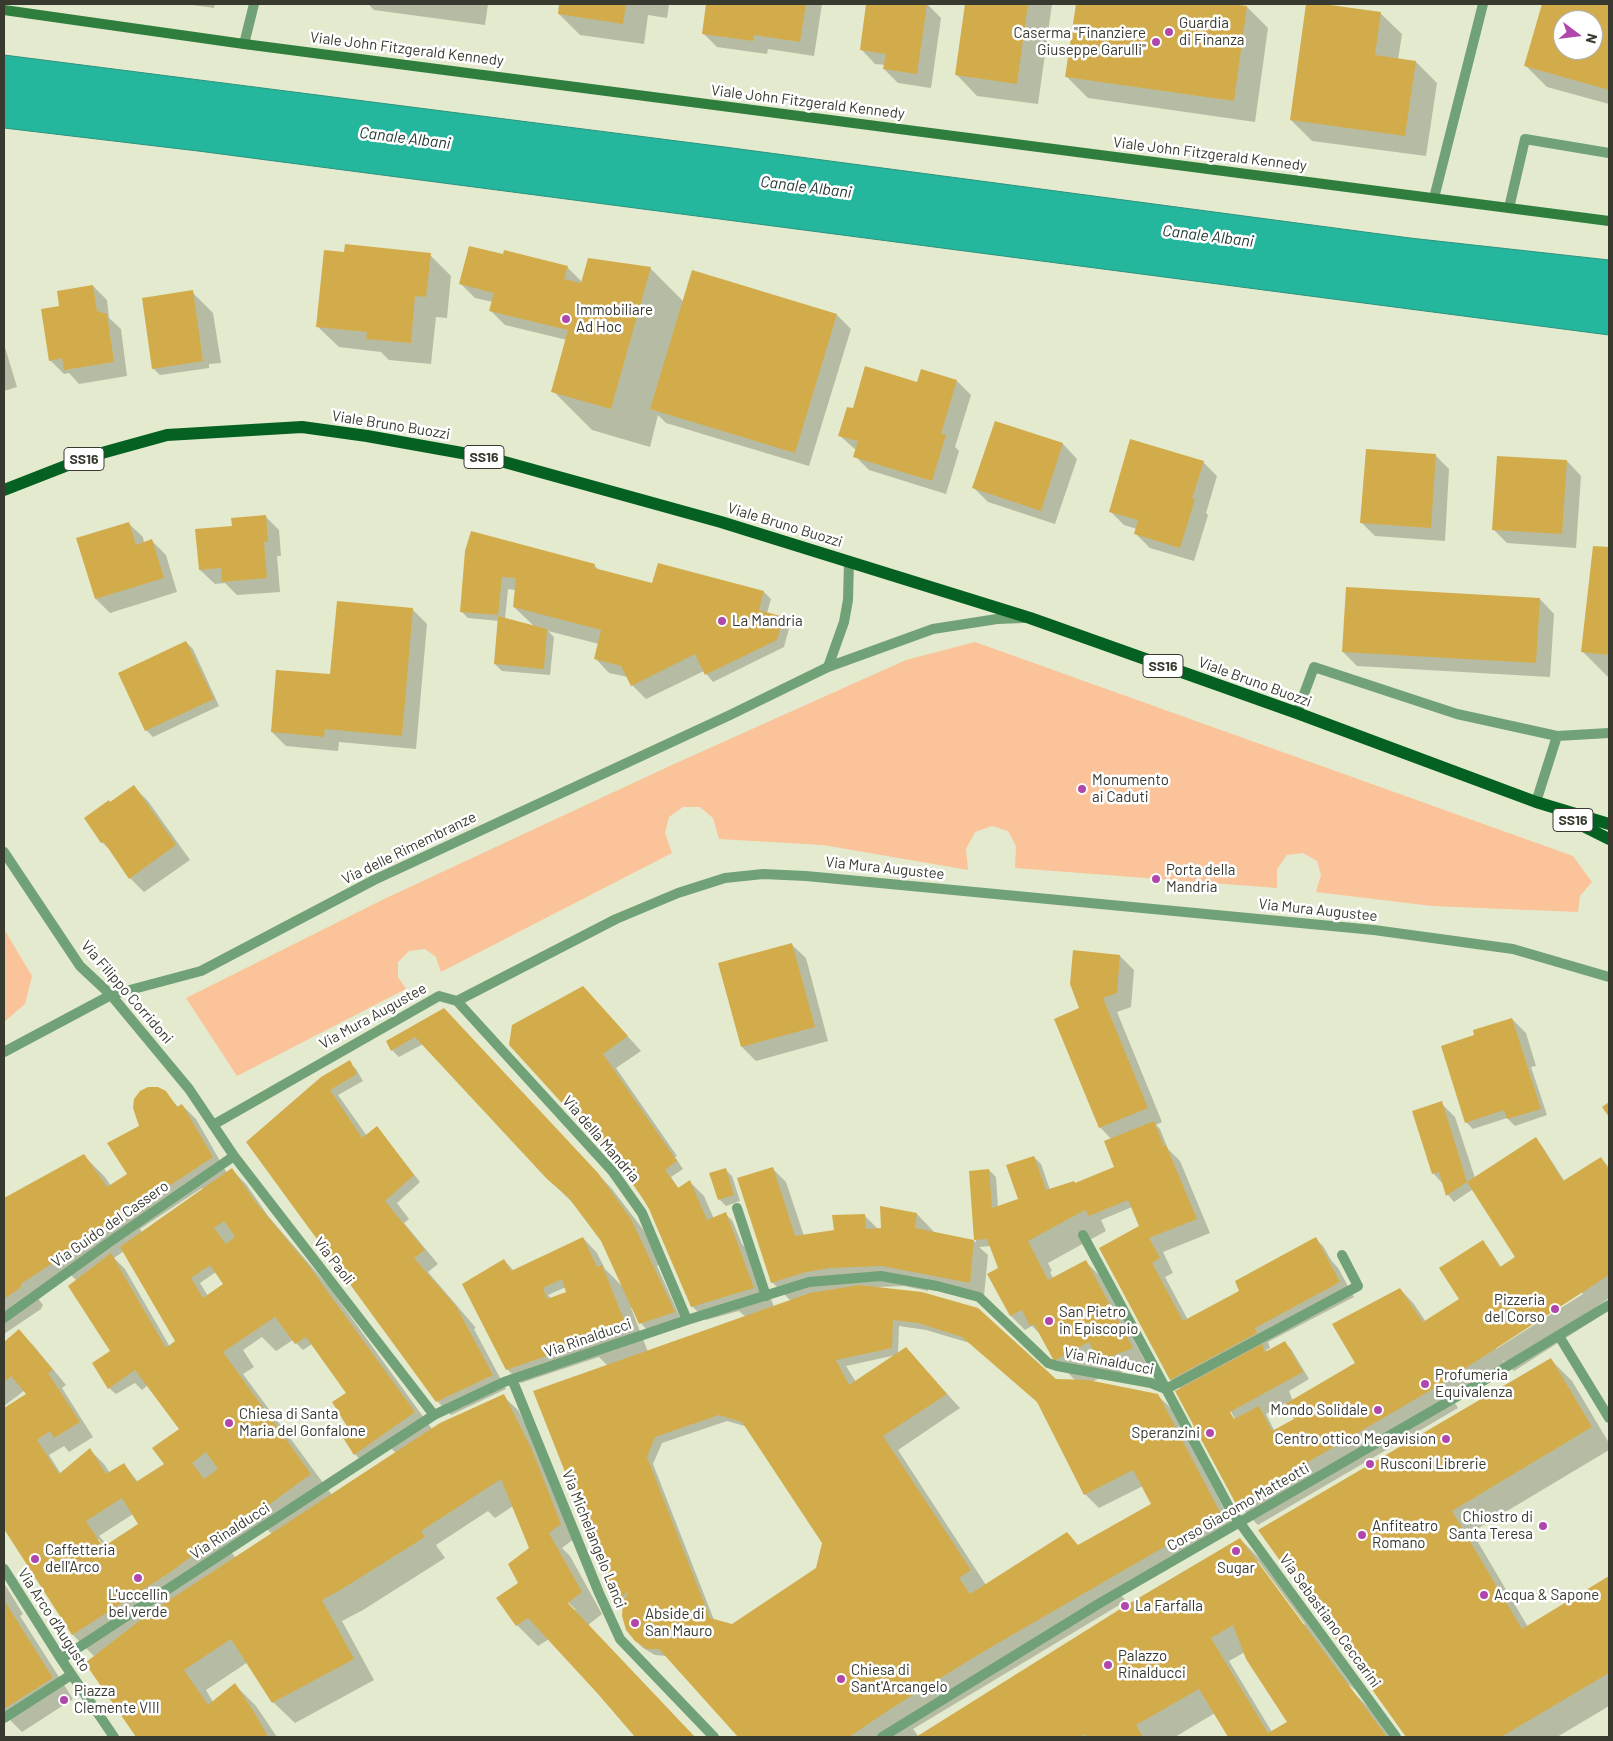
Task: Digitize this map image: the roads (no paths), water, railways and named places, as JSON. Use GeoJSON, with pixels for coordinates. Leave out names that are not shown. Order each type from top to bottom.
{"type":"FeatureCollection","features":[{"type":"Feature","properties":{"kind":"main road","name":"Viale Bruno Buozzi"},"geometry":{"type":"LineString","coordinates":[[4,490],[91,456],[166,435],[302,427],[367,436],[490,458],[721,522],[1030,618],[1536,802],[1609,824]]}},
{"type":"Feature","properties":{"kind":"main road","name":"Viale Bruno Buozzi"},"geometry":{"type":"LineString","coordinates":[[1536,802],[1609,839]]}},
{"type":"Feature","properties":{"kind":"street"},"geometry":{"type":"LineString","coordinates":[[244,44],[254,4]]}},
{"type":"Feature","properties":{"kind":"street"},"geometry":{"type":"LineString","coordinates":[[1434,198],[1484,4]]}},
{"type":"Feature","properties":{"kind":"street","name":"Viale John Fitzgerald Kennedy"},"geometry":{"type":"LineString","coordinates":[[4,10],[244,44],[1609,221]]}},
{"type":"Feature","properties":{"kind":"street"},"geometry":{"type":"LineString","coordinates":[[1508,208],[1525,139],[1609,153]]}},
{"type":"Feature","properties":{"kind":"street"},"geometry":{"type":"LineString","coordinates":[[828,667],[844,622],[848,600],[849,561]]}},
{"type":"Feature","properties":{"kind":"street","name":"Via delle Rimembranze"},"geometry":{"type":"LineString","coordinates":[[4,1052],[111,995],[202,972],[374,880],[730,715],[828,667],[933,629],[997,619],[1030,618]]}},
{"type":"Feature","properties":{"kind":"street"},"geometry":{"type":"LineString","coordinates":[[1297,714],[1314,667],[1456,714],[1557,736],[1609,732]]}},
{"type":"Feature","properties":{"kind":"street"},"geometry":{"type":"LineString","coordinates":[[1536,802],[1557,736]]}},
{"type":"Feature","properties":{"kind":"street","name":"Via Filippo Corridoni"},"geometry":{"type":"LineString","coordinates":[[4,852],[80,966],[111,995],[190,1089],[213,1124]]}},
{"type":"Feature","properties":{"kind":"street","name":"Via Mura Augustee"},"geometry":{"type":"LineString","coordinates":[[213,1124],[439,996],[457,1001],[616,919],[678,893],[725,878],[763,874],[806,876],[1374,930],[1513,948],[1609,977]]}},
{"type":"Feature","properties":{"kind":"street","name":"Via della Mandria"},"geometry":{"type":"LineString","coordinates":[[457,1001],[618,1178],[642,1213],[687,1320]]}},
{"type":"Feature","properties":{"kind":"street","name":"Via Paoli"},"geometry":{"type":"LineString","coordinates":[[213,1124],[234,1156],[434,1415]]}},
{"type":"Feature","properties":{"kind":"street","name":"Via Guido del Cassero"},"geometry":{"type":"LineString","coordinates":[[4,1318],[110,1241],[234,1156]]}},
{"type":"Feature","properties":{"kind":"street"},"geometry":{"type":"LineString","coordinates":[[737,1208],[766,1296]]}},
{"type":"Feature","properties":{"kind":"street","name":"Via Sebastiano Ceccarini"},"geometry":{"type":"LineString","coordinates":[[1083,1235],[1229,1507],[1396,1737]]}},
{"type":"Feature","properties":{"kind":"street"},"geometry":{"type":"LineString","coordinates":[[1166,1389],[1358,1286],[1342,1255]]}},
{"type":"Feature","properties":{"kind":"street","name":"Via Rinalducci"},"geometry":{"type":"LineString","coordinates":[[61,1659],[434,1415],[512,1379],[687,1320],[808,1282],[881,1276],[937,1286],[979,1297],[1048,1363],[1151,1383],[1166,1389]]}},
{"type":"Feature","properties":{"kind":"street","name":"Corso Giacomo Matteotti"},"geometry":{"type":"LineString","coordinates":[[882,1737],[1100,1604],[1560,1336],[1609,1305]]}},
{"type":"Feature","properties":{"kind":"street"},"geometry":{"type":"LineString","coordinates":[[1560,1336],[1609,1418]]}},
{"type":"Feature","properties":{"kind":"street","name":"Via Michelangelo Lanci"},"geometry":{"type":"LineString","coordinates":[[512,1379],[599,1593],[620,1639],[714,1737]]}},
{"type":"Feature","properties":{"kind":"street","name":"Via Arco d'Augusto"},"geometry":{"type":"LineString","coordinates":[[4,1569],[71,1675],[114,1737]]}},
{"type":"Feature","properties":{"kind":"street"},"geometry":{"type":"LineString","coordinates":[[4,1718],[71,1675]]}},
{"type":"Feature","properties":{"kind":"water","name":"Canale Albani"},"geometry":{"type":"Polygon","coordinates":[[[4,55],[732,148],[1410,238],[1609,260],[1609,335],[198,151],[4,128],[4,55]]]}},
{"type":"Feature","properties":{"kind":"place","name":"Guardia di Finanza"},"geometry":{"type":"Point","coordinates":[1169,32]}},
{"type":"Feature","properties":{"kind":"place","name":"Caserma \"Finanziere Giuseppe Garulli\""},"geometry":{"type":"Point","coordinates":[1156,42]}},
{"type":"Feature","properties":{"kind":"place","name":"Immobiliare Ad Hoc"},"geometry":{"type":"Point","coordinates":[566,319]}},
{"type":"Feature","properties":{"kind":"place","name":"La Mandria"},"geometry":{"type":"Point","coordinates":[722,621]}},
{"type":"Feature","properties":{"kind":"place","name":"Monumento ai Caduti"},"geometry":{"type":"Point","coordinates":[1082,789]}},
{"type":"Feature","properties":{"kind":"place","name":"Porta della Mandria"},"geometry":{"type":"Point","coordinates":[1156,879]}},
{"type":"Feature","properties":{"kind":"place","name":"Pizzeria del Corso"},"geometry":{"type":"Point","coordinates":[1555,1309]}},
{"type":"Feature","properties":{"kind":"place","name":"San Pietro in Episcopio"},"geometry":{"type":"Point","coordinates":[1049,1321]}},
{"type":"Feature","properties":{"kind":"place","name":"Profumeria Equivalenza"},"geometry":{"type":"Point","coordinates":[1425,1384]}},
{"type":"Feature","properties":{"kind":"place","name":"Mondo Solidale"},"geometry":{"type":"Point","coordinates":[1378,1410]}},
{"type":"Feature","properties":{"kind":"place","name":"Chiesa di Santa Maria del Gonfalone"},"geometry":{"type":"Point","coordinates":[229,1423]}},
{"type":"Feature","properties":{"kind":"place","name":"Speranzini"},"geometry":{"type":"Point","coordinates":[1210,1433]}},
{"type":"Feature","properties":{"kind":"place","name":"Centro ottico Megavision"},"geometry":{"type":"Point","coordinates":[1446,1439]}},
{"type":"Feature","properties":{"kind":"place","name":"Rusconi Librerie"},"geometry":{"type":"Point","coordinates":[1370,1464]}},
{"type":"Feature","properties":{"kind":"place","name":"Chiostro di Santa Teresa"},"geometry":{"type":"Point","coordinates":[1543,1526]}},
{"type":"Feature","properties":{"kind":"place","name":"Anfiteatro Romano"},"geometry":{"type":"Point","coordinates":[1362,1535]}},
{"type":"Feature","properties":{"kind":"place","name":"Sugar"},"geometry":{"type":"Point","coordinates":[1236,1551]}},
{"type":"Feature","properties":{"kind":"place","name":"Caffetteria dell'Arco"},"geometry":{"type":"Point","coordinates":[35,1559]}},
{"type":"Feature","properties":{"kind":"place","name":"L'uccellin bel verde"},"geometry":{"type":"Point","coordinates":[138,1578]}},
{"type":"Feature","properties":{"kind":"place","name":"Acqua & Sapone"},"geometry":{"type":"Point","coordinates":[1484,1595]}},
{"type":"Feature","properties":{"kind":"place","name":"La Farfalla"},"geometry":{"type":"Point","coordinates":[1125,1606]}},
{"type":"Feature","properties":{"kind":"place","name":"Abside di San Mauro"},"geometry":{"type":"Point","coordinates":[635,1623]}},
{"type":"Feature","properties":{"kind":"place","name":"Palazzo Rinalducci"},"geometry":{"type":"Point","coordinates":[1108,1665]}},
{"type":"Feature","properties":{"kind":"place","name":"Chiesa di Sant'Arcangelo"},"geometry":{"type":"Point","coordinates":[841,1679]}},
{"type":"Feature","properties":{"kind":"place","name":"Piazza Clemente VIII"},"geometry":{"type":"Point","coordinates":[64,1700]}}]}
